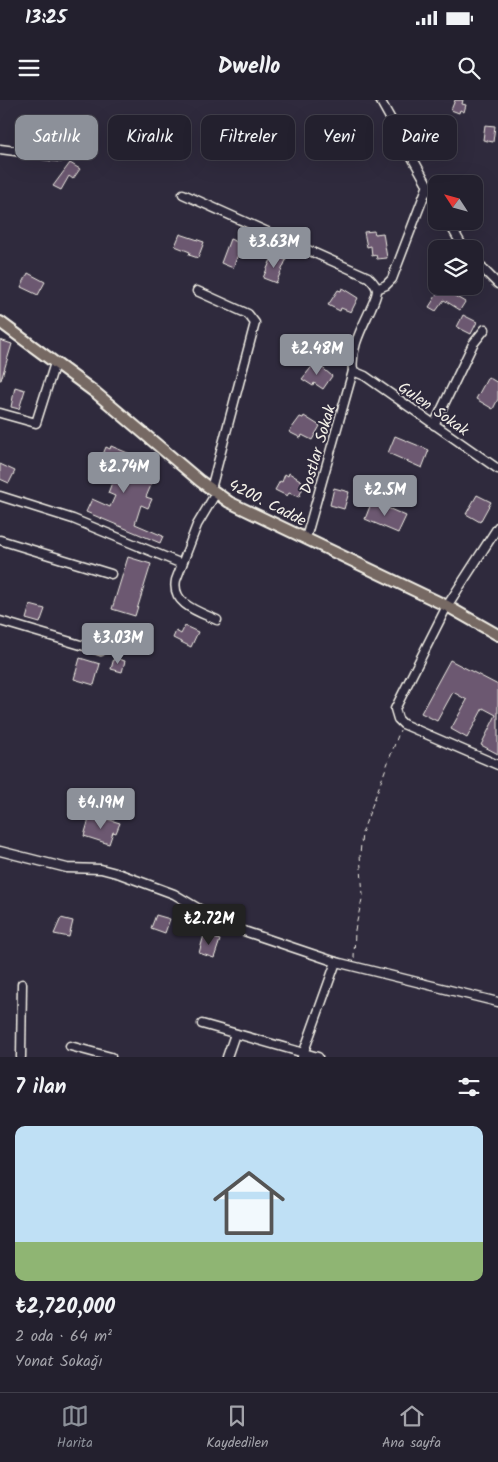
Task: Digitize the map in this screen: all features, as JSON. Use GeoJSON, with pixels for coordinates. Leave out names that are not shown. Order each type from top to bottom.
{"type":"FeatureCollection","features":[{"type":"Feature","properties":{"kind":"main road","name":"4200. Cadde"},"geometry":{"type":"LineString","coordinates":[[0,322],[96,393],[228,502],[447,606],[498,635]]}},
{"type":"Feature","properties":{"kind":"street"},"geometry":{"type":"LineString","coordinates":[[183,194],[368,277],[377,289],[386,285],[392,280],[428,186],[380,100]]}},
{"type":"Feature","properties":{"kind":"street"},"geometry":{"type":"LineString","coordinates":[[0,149],[15,151]]}},
{"type":"Feature","properties":{"kind":"street"},"geometry":{"type":"LineString","coordinates":[[483,269],[498,284]]}},
{"type":"Feature","properties":{"kind":"street","name":"Dostlar Sokak"},"geometry":{"type":"LineString","coordinates":[[306,538],[353,371],[352,358],[355,346],[377,289]]}},
{"type":"Feature","properties":{"kind":"street"},"geometry":{"type":"LineString","coordinates":[[196,291],[248,314],[255,323],[213,491],[197,525],[175,585],[178,597],[182,602],[217,620]]}},
{"type":"Feature","properties":{"kind":"street"},"geometry":{"type":"LineString","coordinates":[[434,425],[473,344],[485,329]]}},
{"type":"Feature","properties":{"kind":"street"},"geometry":{"type":"LineString","coordinates":[[0,413],[36,423],[55,363]]}},
{"type":"Feature","properties":{"kind":"street","name":"Gulen Sokak"},"geometry":{"type":"LineString","coordinates":[[353,371],[365,376],[498,469]]}},
{"type":"Feature","properties":{"kind":"street"},"geometry":{"type":"LineString","coordinates":[[0,496],[73,519],[182,564]]}},
{"type":"Feature","properties":{"kind":"street"},"geometry":{"type":"LineString","coordinates":[[498,527],[447,606],[395,706],[396,716],[403,724],[498,766]]}},
{"type":"Feature","properties":{"kind":"street"},"geometry":{"type":"LineString","coordinates":[[0,540],[111,574]]}},
{"type":"Feature","properties":{"kind":"street"},"geometry":{"type":"LineString","coordinates":[[0,621],[101,651]]}},
{"type":"Feature","properties":{"kind":"street"},"geometry":{"type":"LineString","coordinates":[[0,851],[67,868],[101,868],[174,894],[226,925],[336,962],[498,1002]]}},
{"type":"Feature","properties":{"kind":"street"},"geometry":{"type":"LineString","coordinates":[[302,1056],[336,962]]}},
{"type":"Feature","properties":{"kind":"street"},"geometry":{"type":"LineString","coordinates":[[21,1057],[22,984]]}},
{"type":"Feature","properties":{"kind":"street"},"geometry":{"type":"LineString","coordinates":[[202,1024],[302,1056],[318,1057]]}},
{"type":"Feature","properties":{"kind":"street"},"geometry":{"type":"LineString","coordinates":[[227,1057],[235,1034]]}},
{"type":"Feature","properties":{"kind":"street"},"geometry":{"type":"LineString","coordinates":[[70,1046],[112,1057]]}},
{"type":"Feature","properties":{"kind":"path"},"geometry":{"type":"LineString","coordinates":[[353,966],[355,930],[363,895],[360,855],[362,833],[403,724]]}},
{"type":"Feature","properties":{"kind":"building"},"geometry":{"type":"Polygon","coordinates":[[[455,100],[463,100],[462,104],[466,105],[464,112],[460,110],[459,113],[451,110],[455,100]]]}},
{"type":"Feature","properties":{"kind":"building"},"geometry":{"type":"Polygon","coordinates":[[[485,125],[495,126],[493,142],[483,140],[485,125]]]}},
{"type":"Feature","properties":{"kind":"building"},"geometry":{"type":"Polygon","coordinates":[[[70,163],[80,169],[73,179],[69,176],[61,190],[53,186],[70,163]]]}},
{"type":"Feature","properties":{"kind":"building"},"geometry":{"type":"Polygon","coordinates":[[[374,231],[375,234],[383,233],[387,258],[377,259],[376,255],[372,256],[371,246],[367,247],[364,232],[374,231]]]}},
{"type":"Feature","properties":{"kind":"building"},"geometry":{"type":"Polygon","coordinates":[[[180,234],[204,242],[198,258],[189,255],[190,252],[175,246],[180,234]]]}},
{"type":"Feature","properties":{"kind":"building"},"geometry":{"type":"Polygon","coordinates":[[[230,239],[242,244],[233,268],[221,263],[230,239]]]}},
{"type":"Feature","properties":{"kind":"building"},"geometry":{"type":"Polygon","coordinates":[[[273,255],[286,260],[276,283],[263,278],[273,255]]]}},
{"type":"Feature","properties":{"kind":"building"},"geometry":{"type":"Polygon","coordinates":[[[28,273],[45,282],[38,295],[21,287],[28,273]]]}},
{"type":"Feature","properties":{"kind":"building"},"geometry":{"type":"Polygon","coordinates":[[[342,288],[358,298],[351,312],[341,308],[340,311],[328,305],[338,290],[341,291],[342,288]]]}},
{"type":"Feature","properties":{"kind":"building"},"geometry":{"type":"Polygon","coordinates":[[[437,295],[453,295],[465,302],[460,310],[444,300],[436,311],[429,307],[437,295]]]}},
{"type":"Feature","properties":{"kind":"building"},"geometry":{"type":"Polygon","coordinates":[[[463,315],[477,322],[471,334],[457,327],[463,315]]]}},
{"type":"Feature","properties":{"kind":"building"},"geometry":{"type":"Polygon","coordinates":[[[0,340],[12,344],[1,380],[0,380],[0,340]]]}},
{"type":"Feature","properties":{"kind":"building"},"geometry":{"type":"Polygon","coordinates":[[[314,364],[316,366],[318,364],[332,376],[323,389],[314,383],[313,386],[302,379],[314,364]]]}},
{"type":"Feature","properties":{"kind":"building"},"geometry":{"type":"Polygon","coordinates":[[[488,377],[498,383],[498,399],[493,409],[476,399],[488,377]]]}},
{"type":"Feature","properties":{"kind":"building"},"geometry":{"type":"Polygon","coordinates":[[[15,387],[25,390],[19,409],[11,407],[15,387]]]}},
{"type":"Feature","properties":{"kind":"building"},"geometry":{"type":"Polygon","coordinates":[[[304,416],[320,426],[312,440],[302,435],[301,438],[289,432],[300,417],[303,418],[304,416]]]}},
{"type":"Feature","properties":{"kind":"building"},"geometry":{"type":"Polygon","coordinates":[[[395,436],[429,450],[422,468],[388,453],[395,436]]]}},
{"type":"Feature","properties":{"kind":"building"},"geometry":{"type":"Polygon","coordinates":[[[111,446],[135,456],[134,459],[137,461],[131,475],[152,483],[146,497],[152,499],[148,508],[141,505],[135,524],[163,536],[160,543],[86,512],[92,499],[110,507],[115,496],[108,493],[115,475],[109,472],[110,469],[99,464],[106,447],[110,449],[111,446]]]}},
{"type":"Feature","properties":{"kind":"building"},"geometry":{"type":"Polygon","coordinates":[[[0,464],[15,471],[9,483],[0,479],[0,464]]]}},
{"type":"Feature","properties":{"kind":"building"},"geometry":{"type":"Polygon","coordinates":[[[289,473],[305,483],[299,497],[289,493],[287,496],[275,490],[280,481],[282,482],[285,474],[288,476],[289,473]]]}},
{"type":"Feature","properties":{"kind":"building"},"geometry":{"type":"Polygon","coordinates":[[[334,488],[349,492],[344,509],[330,505],[334,488]]]}},
{"type":"Feature","properties":{"kind":"building"},"geometry":{"type":"Polygon","coordinates":[[[477,495],[491,502],[480,522],[466,514],[477,495]]]}},
{"type":"Feature","properties":{"kind":"building"},"geometry":{"type":"Polygon","coordinates":[[[372,501],[406,516],[398,533],[365,519],[372,501]]]}},
{"type":"Feature","properties":{"kind":"building"},"geometry":{"type":"Polygon","coordinates":[[[128,557],[151,564],[135,616],[112,609],[128,557]]]}},
{"type":"Feature","properties":{"kind":"building"},"geometry":{"type":"Polygon","coordinates":[[[30,605],[45,609],[40,623],[26,619],[30,605]]]}},
{"type":"Feature","properties":{"kind":"building"},"geometry":{"type":"Polygon","coordinates":[[[185,626],[198,632],[191,647],[173,638],[176,631],[181,634],[185,626]]]}},
{"type":"Feature","properties":{"kind":"building"},"geometry":{"type":"Polygon","coordinates":[[[80,658],[100,664],[94,685],[74,679],[80,658]]]}},
{"type":"Feature","properties":{"kind":"building"},"geometry":{"type":"Polygon","coordinates":[[[114,658],[125,661],[122,672],[111,669],[114,658]]]}},
{"type":"Feature","properties":{"kind":"building"},"geometry":{"type":"Polygon","coordinates":[[[450,660],[498,685],[498,754],[481,745],[496,715],[483,708],[467,738],[451,729],[467,700],[453,692],[437,721],[421,713],[450,660]]]}},
{"type":"Feature","properties":{"kind":"building"},"geometry":{"type":"Polygon","coordinates":[[[89,819],[105,824],[107,819],[120,823],[116,833],[113,832],[109,844],[84,836],[89,819]]]}},
{"type":"Feature","properties":{"kind":"building"},"geometry":{"type":"Polygon","coordinates":[[[156,915],[170,919],[165,933],[151,928],[156,915]]]}},
{"type":"Feature","properties":{"kind":"building"},"geometry":{"type":"Polygon","coordinates":[[[61,918],[73,921],[69,937],[54,934],[61,918]]]}},
{"type":"Feature","properties":{"kind":"building"},"geometry":{"type":"Polygon","coordinates":[[[204,935],[220,940],[214,958],[199,953],[204,935]]]}}]}
